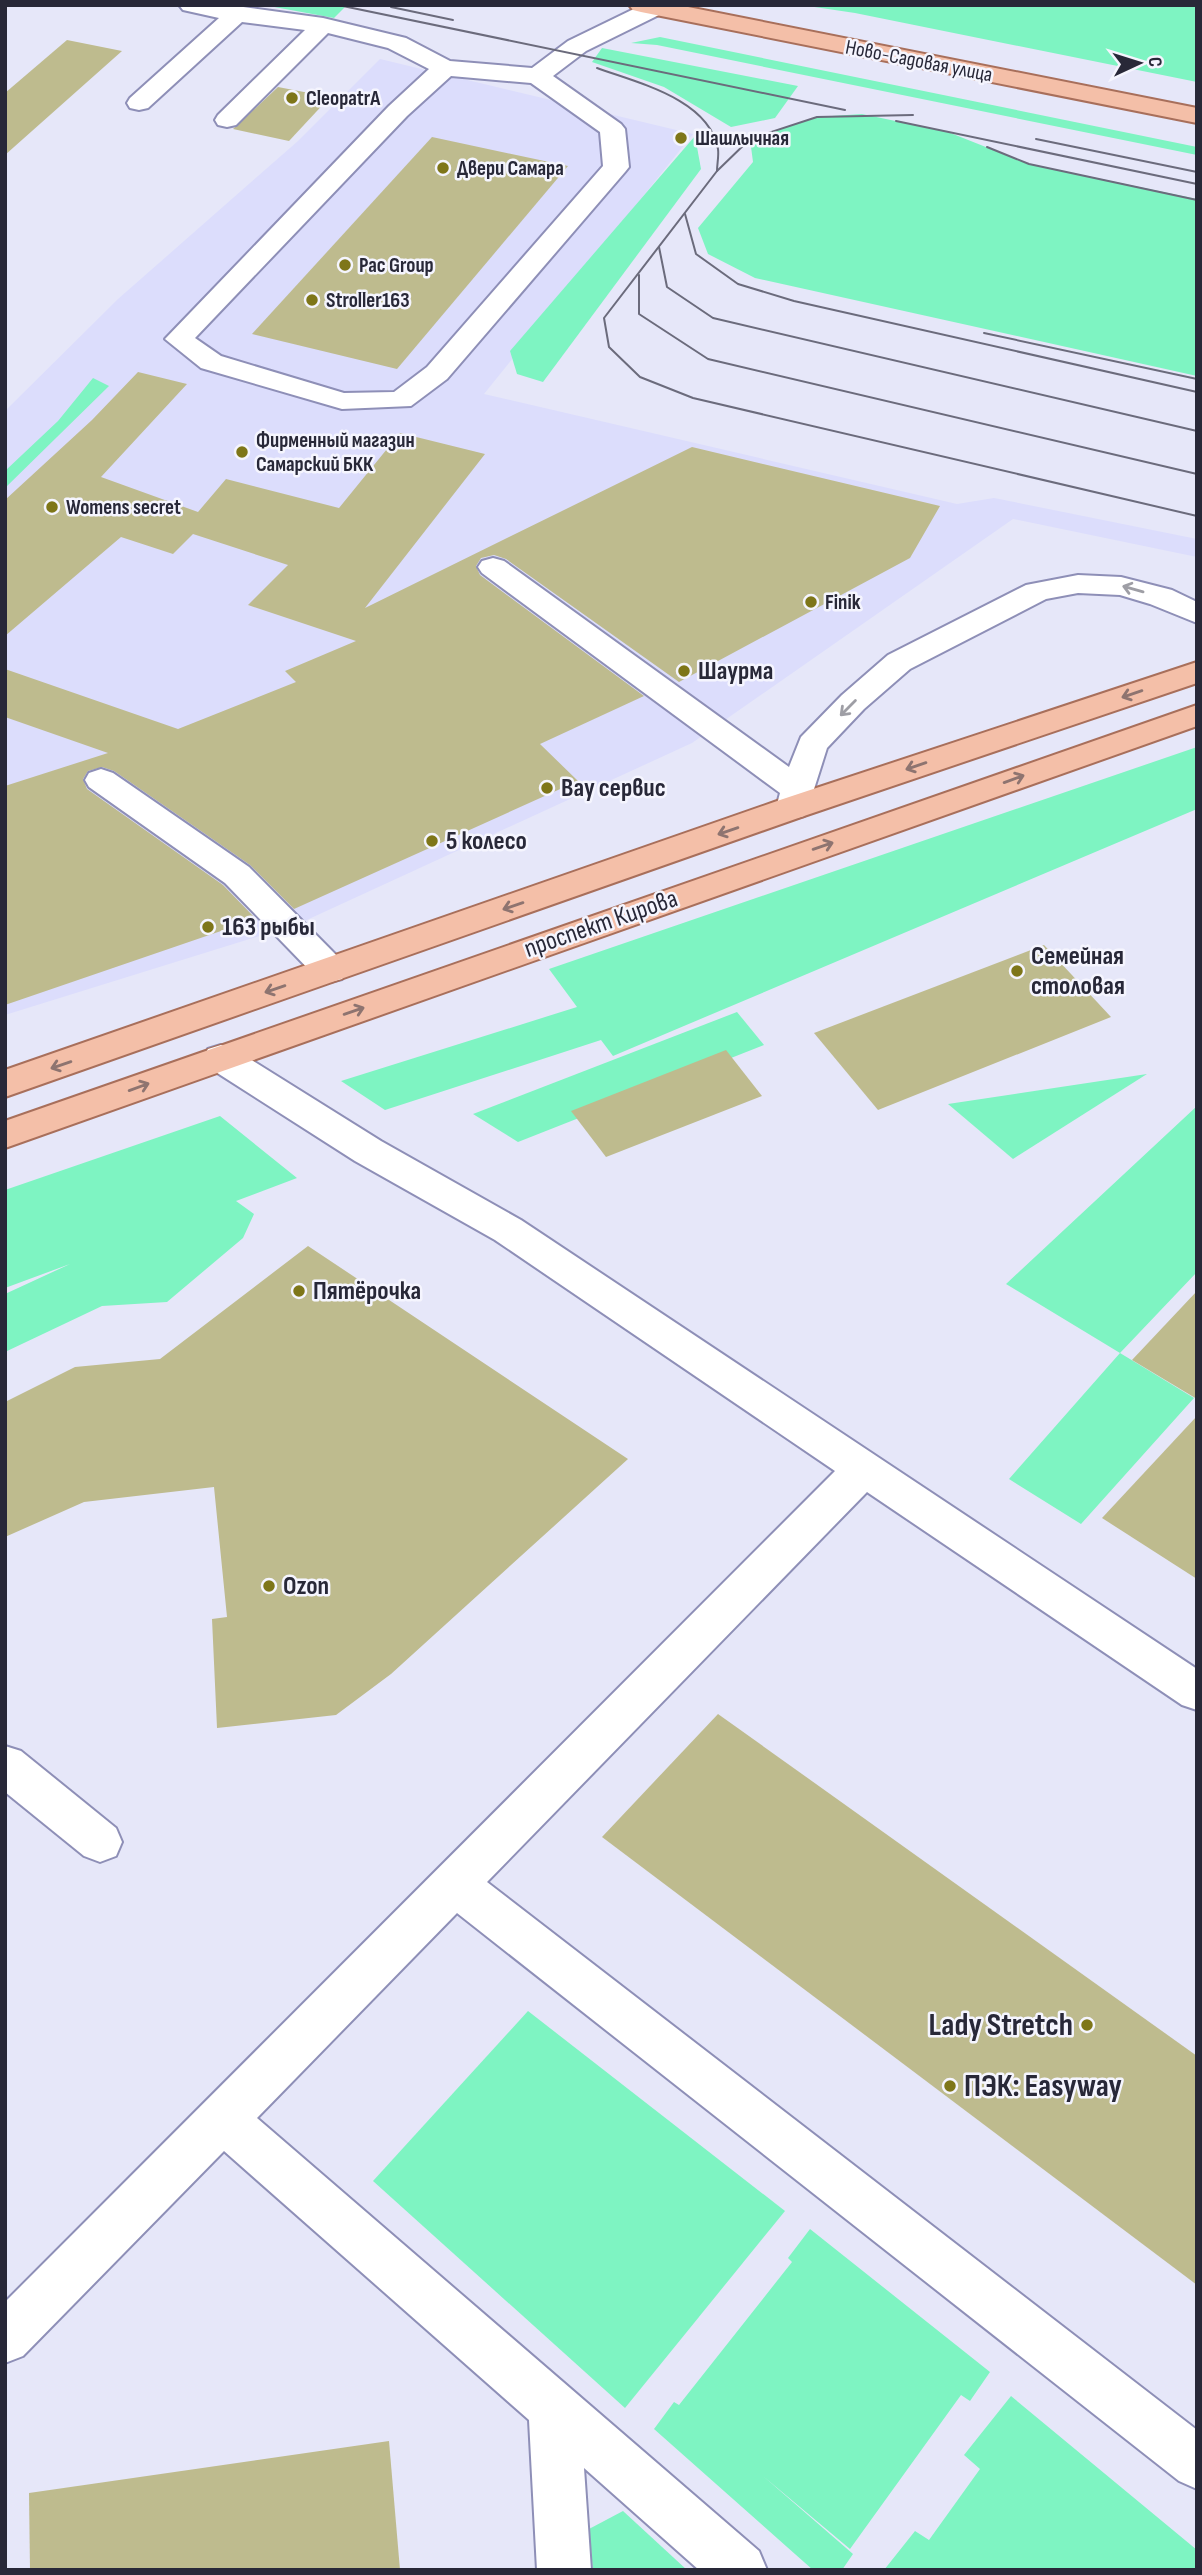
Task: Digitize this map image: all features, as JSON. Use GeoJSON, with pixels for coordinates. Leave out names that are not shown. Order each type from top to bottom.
{"type":"FeatureCollection","features":[{"type":"Feature","properties":{"kind":"main road","name":"Ново-Садовая улица"},"geometry":{"type":"LineString","coordinates":[[654,6],[1197,116]]}},
{"type":"Feature","properties":{"kind":"main road","name":"проспект Кирова"},"geometry":{"type":"LineString","coordinates":[[5,1084],[330,970],[795,799],[1197,672]]}},
{"type":"Feature","properties":{"kind":"main road","name":"проспект Кирова"},"geometry":{"type":"LineString","coordinates":[[5,1135],[1197,715]]}},
{"type":"Feature","properties":{"kind":"street"},"geometry":{"type":"LineString","coordinates":[[191,5],[323,25],[397,43],[444,68],[537,76],[612,128],[616,167],[437,373],[401,400],[342,401],[211,362],[179,339],[398,111],[444,68]]}},
{"type":"Feature","properties":{"kind":"street"},"geometry":{"type":"LineString","coordinates":[[537,76],[576,46],[654,6]]}},
{"type":"Feature","properties":{"kind":"street"},"geometry":{"type":"LineString","coordinates":[[139,103],[237,14]]}},
{"type":"Feature","properties":{"kind":"street"},"geometry":{"type":"LineString","coordinates":[[227,120],[323,25]]}},
{"type":"Feature","properties":{"kind":"street"},"geometry":{"type":"LineString","coordinates":[[493,567],[795,799],[812,744],[853,702],[899,663],[1037,592],[1078,584],[1121,586],[1161,597],[1197,614]]}},
{"type":"Feature","properties":{"kind":"street"},"geometry":{"type":"LineString","coordinates":[[101,780],[237,875],[330,970]]}},
{"type":"Feature","properties":{"kind":"street"},"geometry":{"type":"LineString","coordinates":[[221,1058],[368,1151],[508,1230],[1197,1692]]}},
{"type":"Feature","properties":{"kind":"street"},"geometry":{"type":"LineString","coordinates":[[5,2338],[864,1468]]}},
{"type":"Feature","properties":{"kind":"street"},"geometry":{"type":"LineString","coordinates":[[5,1765],[100,1842]]}},
{"type":"Feature","properties":{"kind":"street"},"geometry":{"type":"LineString","coordinates":[[455,1884],[1197,2463]]}},
{"type":"Feature","properties":{"kind":"street"},"geometry":{"type":"LineString","coordinates":[[223,2119],[740,2570]]}},
{"type":"Feature","properties":{"kind":"street"},"geometry":{"type":"LineString","coordinates":[[554,2409],[564,2570]]}},
{"type":"Feature","properties":{"kind":"shaded area"},"geometry":{"type":"Polygon","coordinates":[[[380,59],[693,134],[484,394],[957,504],[994,498],[1197,539],[1197,557],[1013,519],[692,743],[298,924],[5,1015],[5,411],[118,299],[298,141],[380,59]]]}},
{"type":"Feature","properties":{"kind":"green space"},"geometry":{"type":"Polygon","coordinates":[[[801,5],[1197,5],[1197,82],[855,13],[801,5]]]}},
{"type":"Feature","properties":{"kind":"green space"},"geometry":{"type":"Polygon","coordinates":[[[269,6],[345,7],[334,18],[269,6]]]}},
{"type":"Feature","properties":{"kind":"green space"},"geometry":{"type":"Polygon","coordinates":[[[660,37],[1197,147],[1197,155],[657,45],[631,43],[660,37]]]}},
{"type":"Feature","properties":{"kind":"green space"},"geometry":{"type":"Polygon","coordinates":[[[602,48],[798,86],[775,118],[731,127],[664,87],[592,62],[602,48]]]}},
{"type":"Feature","properties":{"kind":"green space"},"geometry":{"type":"Polygon","coordinates":[[[862,114],[948,132],[1029,164],[1197,199],[1197,376],[755,278],[708,254],[698,228],[753,162],[750,139],[817,117],[862,114]]]}},
{"type":"Feature","properties":{"kind":"green space"},"geometry":{"type":"Polygon","coordinates":[[[695,136],[701,169],[543,382],[517,374],[510,351],[695,136]]]}},
{"type":"Feature","properties":{"kind":"green space"},"geometry":{"type":"Polygon","coordinates":[[[93,378],[109,386],[5,488],[5,471],[58,421],[93,378]]]}},
{"type":"Feature","properties":{"kind":"green space"},"geometry":{"type":"Polygon","coordinates":[[[1197,747],[1197,809],[613,1056],[601,1040],[385,1110],[341,1081],[577,1007],[549,969],[1197,747]]]}},
{"type":"Feature","properties":{"kind":"green space"},"geometry":{"type":"Polygon","coordinates":[[[737,1012],[764,1045],[518,1142],[473,1114],[737,1012]]]}},
{"type":"Feature","properties":{"kind":"green space"},"geometry":{"type":"Polygon","coordinates":[[[1147,1074],[1013,1159],[948,1104],[1147,1074]]]}},
{"type":"Feature","properties":{"kind":"green space"},"geometry":{"type":"Polygon","coordinates":[[[1197,1106],[1197,1272],[1120,1353],[1006,1284],[1197,1106]]]}},
{"type":"Feature","properties":{"kind":"green space"},"geometry":{"type":"Polygon","coordinates":[[[220,1116],[297,1178],[236,1201],[254,1214],[243,1238],[167,1302],[102,1306],[5,1352],[5,1294],[70,1264],[5,1288],[5,1190],[220,1116]]]}},
{"type":"Feature","properties":{"kind":"green space"},"geometry":{"type":"Polygon","coordinates":[[[1120,1353],[1194,1398],[1081,1524],[1009,1479],[1120,1353]]]}},
{"type":"Feature","properties":{"kind":"green space"},"geometry":{"type":"Polygon","coordinates":[[[528,2011],[785,2211],[625,2408],[373,2181],[528,2011]]]}},
{"type":"Feature","properties":{"kind":"green space"},"geometry":{"type":"Polygon","coordinates":[[[810,2229],[990,2372],[970,2401],[961,2395],[850,2549],[763,2476],[853,2554],[842,2570],[813,2570],[654,2429],[674,2402],[679,2405],[792,2262],[788,2258],[810,2229]]]}},
{"type":"Feature","properties":{"kind":"green space"},"geometry":{"type":"Polygon","coordinates":[[[1011,2396],[1197,2550],[1197,2570],[884,2570],[915,2531],[929,2540],[980,2469],[964,2455],[1011,2396]]]}},
{"type":"Feature","properties":{"kind":"green space"},"geometry":{"type":"Polygon","coordinates":[[[623,2511],[687,2570],[593,2570],[589,2529],[623,2511]]]}},
{"type":"Feature","properties":{"kind":"building"},"geometry":{"type":"Polygon","coordinates":[[[67,40],[122,51],[5,155],[5,93],[67,40]]]}},
{"type":"Feature","properties":{"kind":"building"},"geometry":{"type":"Polygon","coordinates":[[[278,87],[330,97],[289,141],[233,129],[278,87]]]}},
{"type":"Feature","properties":{"kind":"building"},"geometry":{"type":"Polygon","coordinates":[[[432,137],[568,166],[397,369],[252,334],[432,137]]]}},
{"type":"Feature","properties":{"kind":"building"},"geometry":{"type":"Polygon","coordinates":[[[138,372],[187,384],[101,477],[198,512],[226,479],[339,508],[400,433],[485,454],[365,608],[692,447],[940,506],[910,558],[679,682],[506,559],[494,555],[481,558],[476,566],[480,575],[644,696],[540,744],[578,781],[294,909],[250,865],[114,771],[102,767],[88,771],[83,779],[87,789],[223,885],[256,919],[5,1005],[5,786],[108,753],[5,717],[5,669],[178,729],[296,682],[285,671],[356,641],[248,605],[288,565],[193,534],[173,554],[121,537],[5,636],[5,500],[92,420],[138,372]]]}},
{"type":"Feature","properties":{"kind":"building"},"geometry":{"type":"Polygon","coordinates":[[[1044,945],[1111,1017],[878,1110],[814,1033],[1044,945]]]}},
{"type":"Feature","properties":{"kind":"building"},"geometry":{"type":"Polygon","coordinates":[[[726,1050],[762,1096],[606,1157],[571,1111],[726,1050]]]}},
{"type":"Feature","properties":{"kind":"building"},"geometry":{"type":"Polygon","coordinates":[[[308,1246],[628,1459],[391,1674],[336,1715],[217,1728],[212,1619],[227,1617],[214,1487],[84,1502],[5,1537],[5,1402],[75,1367],[160,1359],[308,1246]]]}},
{"type":"Feature","properties":{"kind":"building"},"geometry":{"type":"Polygon","coordinates":[[[1197,1291],[1197,1399],[1132,1360],[1197,1291]]]}},
{"type":"Feature","properties":{"kind":"building"},"geometry":{"type":"Polygon","coordinates":[[[1197,1416],[1197,1579],[1102,1518],[1197,1416]]]}},
{"type":"Feature","properties":{"kind":"building"},"geometry":{"type":"Polygon","coordinates":[[[718,1714],[1197,2056],[1197,2285],[602,1837],[718,1714]]]}},
{"type":"Feature","properties":{"kind":"building"},"geometry":{"type":"Polygon","coordinates":[[[389,2441],[400,2570],[30,2570],[29,2493],[389,2441]]]}},
{"type":"Feature","properties":{"kind":"tram line"},"geometry":{"type":"LineString","coordinates":[[338,5],[845,110]]}},
{"type":"Feature","properties":{"kind":"tram line"},"geometry":{"type":"LineString","coordinates":[[391,7],[453,20]]}},
{"type":"Feature","properties":{"kind":"tram line"},"geometry":{"type":"LineString","coordinates":[[597,68],[670,95],[701,117],[712,132],[718,149],[717,171]]}},
{"type":"Feature","properties":{"kind":"tram line"},"geometry":{"type":"LineString","coordinates":[[717,171],[750,139],[817,117],[913,115]]}},
{"type":"Feature","properties":{"kind":"tram line"},"geometry":{"type":"LineString","coordinates":[[896,121],[1197,184]]}},
{"type":"Feature","properties":{"kind":"tram line"},"geometry":{"type":"LineString","coordinates":[[1036,139],[1197,172]]}},
{"type":"Feature","properties":{"kind":"tram line"},"geometry":{"type":"LineString","coordinates":[[987,147],[1029,164],[1197,200]]}},
{"type":"Feature","properties":{"kind":"tram line"},"geometry":{"type":"LineString","coordinates":[[717,171],[604,318],[609,347],[640,377],[693,398],[1197,516]]}},
{"type":"Feature","properties":{"kind":"tram line"},"geometry":{"type":"LineString","coordinates":[[685,214],[696,254],[738,284],[794,301],[1197,392]]}},
{"type":"Feature","properties":{"kind":"tram line"},"geometry":{"type":"LineString","coordinates":[[659,247],[667,287],[713,318],[1197,431]]}},
{"type":"Feature","properties":{"kind":"tram line"},"geometry":{"type":"LineString","coordinates":[[639,275],[639,314],[708,359],[1197,474]]}},
{"type":"Feature","properties":{"kind":"tram line"},"geometry":{"type":"LineString","coordinates":[[984,333],[1197,379]]}},
{"type":"Feature","properties":{"kind":"place","name":"CleopatrA"},"geometry":{"type":"Point","coordinates":[292,98]}},
{"type":"Feature","properties":{"kind":"place","name":"Шашлычная"},"geometry":{"type":"Point","coordinates":[681,138]}},
{"type":"Feature","properties":{"kind":"place","name":"Двери Самара"},"geometry":{"type":"Point","coordinates":[443,168]}},
{"type":"Feature","properties":{"kind":"place","name":"Pac Group"},"geometry":{"type":"Point","coordinates":[345,265]}},
{"type":"Feature","properties":{"kind":"place","name":"Stroller163"},"geometry":{"type":"Point","coordinates":[312,300]}},
{"type":"Feature","properties":{"kind":"place","name":"Фирменный магазин Самарский БКК"},"geometry":{"type":"Point","coordinates":[242,452]}},
{"type":"Feature","properties":{"kind":"place","name":"Womens secret"},"geometry":{"type":"Point","coordinates":[52,507]}},
{"type":"Feature","properties":{"kind":"place","name":"Finik"},"geometry":{"type":"Point","coordinates":[811,602]}},
{"type":"Feature","properties":{"kind":"place","name":"Шаурма"},"geometry":{"type":"Point","coordinates":[684,671]}},
{"type":"Feature","properties":{"kind":"place","name":"Вау сервис"},"geometry":{"type":"Point","coordinates":[547,788]}},
{"type":"Feature","properties":{"kind":"place","name":"5 колесо"},"geometry":{"type":"Point","coordinates":[432,841]}},
{"type":"Feature","properties":{"kind":"place","name":"163 рыбы"},"geometry":{"type":"Point","coordinates":[208,927]}},
{"type":"Feature","properties":{"kind":"place","name":"Семейная столовая"},"geometry":{"type":"Point","coordinates":[1017,971]}},
{"type":"Feature","properties":{"kind":"place","name":"Пятёрочка"},"geometry":{"type":"Point","coordinates":[299,1291]}},
{"type":"Feature","properties":{"kind":"place","name":"Ozon"},"geometry":{"type":"Point","coordinates":[269,1586]}},
{"type":"Feature","properties":{"kind":"place","name":"Lady Stretch"},"geometry":{"type":"Point","coordinates":[1087,2025]}},
{"type":"Feature","properties":{"kind":"place","name":"ПЭК: Easyway"},"geometry":{"type":"Point","coordinates":[950,2086]}}]}
